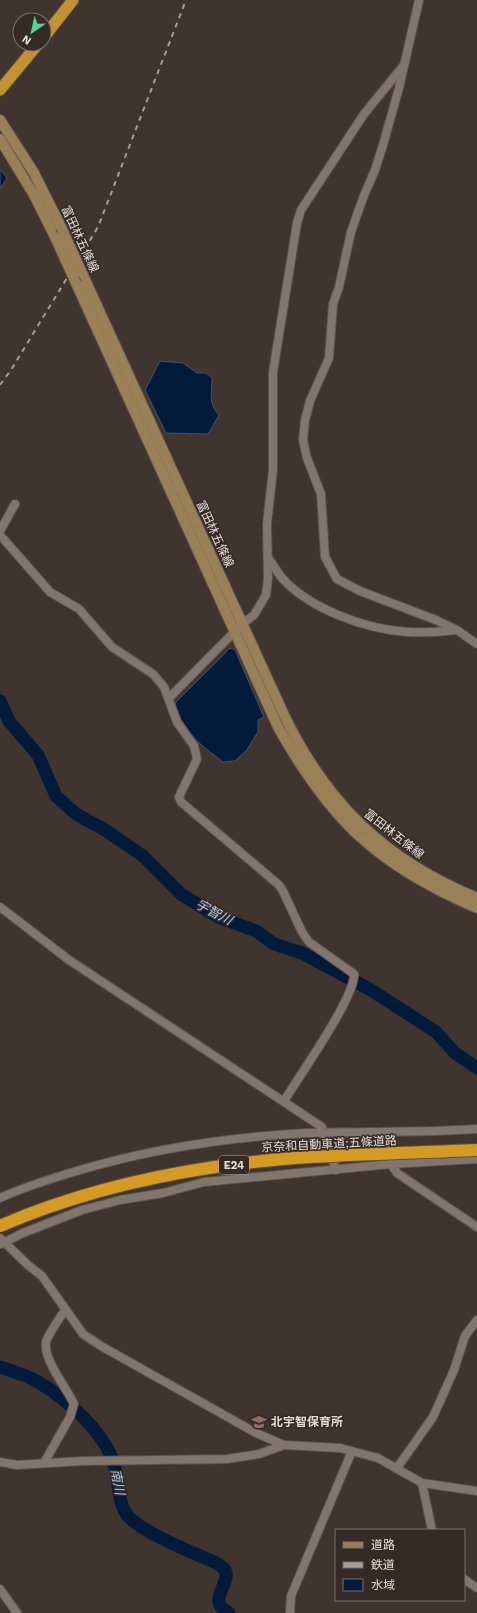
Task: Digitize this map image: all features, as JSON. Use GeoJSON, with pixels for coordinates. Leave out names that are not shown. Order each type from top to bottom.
{"type":"FeatureCollection","features":[{"type":"Feature","properties":{"kind":"highway"},"geometry":{"type":"LineString","coordinates":[[52,27],[73,0]]}},
{"type":"Feature","properties":{"kind":"highway"},"geometry":{"type":"LineString","coordinates":[[0,90],[31,52]]}},
{"type":"Feature","properties":{"kind":"highway","name":"京奈和自動車道;五條道路"},"geometry":{"type":"LineString","coordinates":[[0,1226],[60,1202],[108,1188],[159,1176],[216,1167],[296,1159],[477,1150]]}},
{"type":"Feature","properties":{"kind":"main road","name":"富田林五條線"},"geometry":{"type":"LineString","coordinates":[[0,120],[34,173],[61,227],[242,624],[295,737],[309,761],[350,814],[397,856],[429,876],[477,898]]}},
{"type":"Feature","properties":{"kind":"main road","name":"富田林五條線"},"geometry":{"type":"LineString","coordinates":[[0,139],[34,195],[55,238],[234,632],[278,727],[290,749],[306,774],[342,820],[368,845],[391,863],[422,882],[477,908]]}},
{"type":"Feature","properties":{"kind":"street"},"geometry":{"type":"LineString","coordinates":[[419,0],[404,65],[375,170],[351,232],[339,286],[333,304],[329,358],[310,401],[305,420],[304,440],[307,458],[321,494],[325,557],[338,579],[360,591],[436,620],[456,630],[477,644]]}},
{"type":"Feature","properties":{"kind":"street"},"geometry":{"type":"LineString","coordinates":[[168,698],[242,624],[254,615],[266,595],[268,579],[267,524],[273,470],[273,372],[297,223],[301,210],[364,114],[404,65]]}},
{"type":"Feature","properties":{"kind":"street"},"geometry":{"type":"LineString","coordinates":[[0,531],[15,504]]}},
{"type":"Feature","properties":{"kind":"street"},"geometry":{"type":"LineString","coordinates":[[0,536],[50,592],[79,609],[112,647],[153,674],[164,687],[177,722],[194,746],[197,759],[179,797],[181,802],[279,885],[302,932],[309,942],[354,974],[352,987],[343,1005],[284,1101]]}},
{"type":"Feature","properties":{"kind":"street"},"geometry":{"type":"LineString","coordinates":[[268,557],[282,578],[295,590],[338,616],[359,623],[405,632],[456,630]]}},
{"type":"Feature","properties":{"kind":"street"},"geometry":{"type":"LineString","coordinates":[[0,907],[69,960],[322,1127],[326,1134],[336,1170]]}},
{"type":"Feature","properties":{"kind":"street"},"geometry":{"type":"LineString","coordinates":[[0,1198],[66,1174],[162,1149],[233,1139],[295,1134],[477,1128]]}},
{"type":"Feature","properties":{"kind":"street"},"geometry":{"type":"LineString","coordinates":[[388,1132],[391,1164],[397,1173],[477,1227]]}},
{"type":"Feature","properties":{"kind":"street"},"geometry":{"type":"LineString","coordinates":[[477,1159],[391,1164],[204,1182],[163,1193],[120,1200],[50,1222],[2,1242],[42,1276],[83,1334],[101,1346],[256,1433],[284,1445],[340,1448],[352,1451],[378,1458],[422,1483],[477,1491]]}},
{"type":"Feature","properties":{"kind":"street"},"geometry":{"type":"LineString","coordinates":[[44,1462],[70,1416],[74,1404],[54,1370],[47,1351],[46,1341],[65,1310]]}},
{"type":"Feature","properties":{"kind":"street"},"geometry":{"type":"LineString","coordinates":[[397,1468],[433,1417],[454,1370],[465,1336],[477,1320]]}},
{"type":"Feature","properties":{"kind":"street"},"geometry":{"type":"LineString","coordinates":[[0,1462],[17,1465],[44,1462],[227,1459],[259,1454],[284,1445]]}},
{"type":"Feature","properties":{"kind":"street"},"geometry":{"type":"LineString","coordinates":[[290,1613],[290,1596],[352,1451]]}},
{"type":"Feature","properties":{"kind":"street"},"geometry":{"type":"LineString","coordinates":[[422,1483],[432,1529]]}},
{"type":"Feature","properties":{"kind":"street"},"geometry":{"type":"LineString","coordinates":[[465,1580],[477,1588]]}},
{"type":"Feature","properties":{"kind":"street"},"geometry":{"type":"LineString","coordinates":[[0,1589],[17,1613]]}},
{"type":"Feature","properties":{"kind":"water"},"geometry":{"type":"Polygon","coordinates":[[[0,169],[7,178],[0,189],[0,169]]]}},
{"type":"Feature","properties":{"kind":"water"},"geometry":{"type":"Polygon","coordinates":[[[160,361],[183,363],[197,373],[206,373],[212,378],[212,402],[213,407],[219,415],[208,434],[166,433],[145,390],[160,361]]]}},
{"type":"Feature","properties":{"kind":"water"},"geometry":{"type":"Polygon","coordinates":[[[230,648],[235,650],[264,717],[258,720],[258,732],[246,751],[235,761],[223,762],[193,737],[178,713],[175,703],[230,648]]]}},
{"type":"Feature","properties":{"kind":"waterway","name":"宇智川"},"geometry":{"type":"LineString","coordinates":[[0,701],[9,721],[38,755],[56,796],[76,814],[105,830],[143,856],[181,894],[218,917],[256,931],[274,944],[302,953],[371,990],[436,1032],[455,1053],[477,1068]]}},
{"type":"Feature","properties":{"kind":"waterway","name":"南川"},"geometry":{"type":"LineString","coordinates":[[0,1367],[39,1382],[65,1401],[90,1425],[101,1438],[109,1451],[116,1470],[124,1511],[128,1516],[146,1530],[157,1536],[224,1568],[226,1575],[219,1597],[219,1603],[222,1608],[229,1613]]}},
{"type":"Feature","properties":{"kind":"railway"},"geometry":{"type":"LineString","coordinates":[[0,385],[11,370],[98,227],[186,0]]}},
{"type":"Feature","properties":{"kind":"place","name":"北宇智保育所"},"geometry":{"type":"Point","coordinates":[259,1422]}}]}
